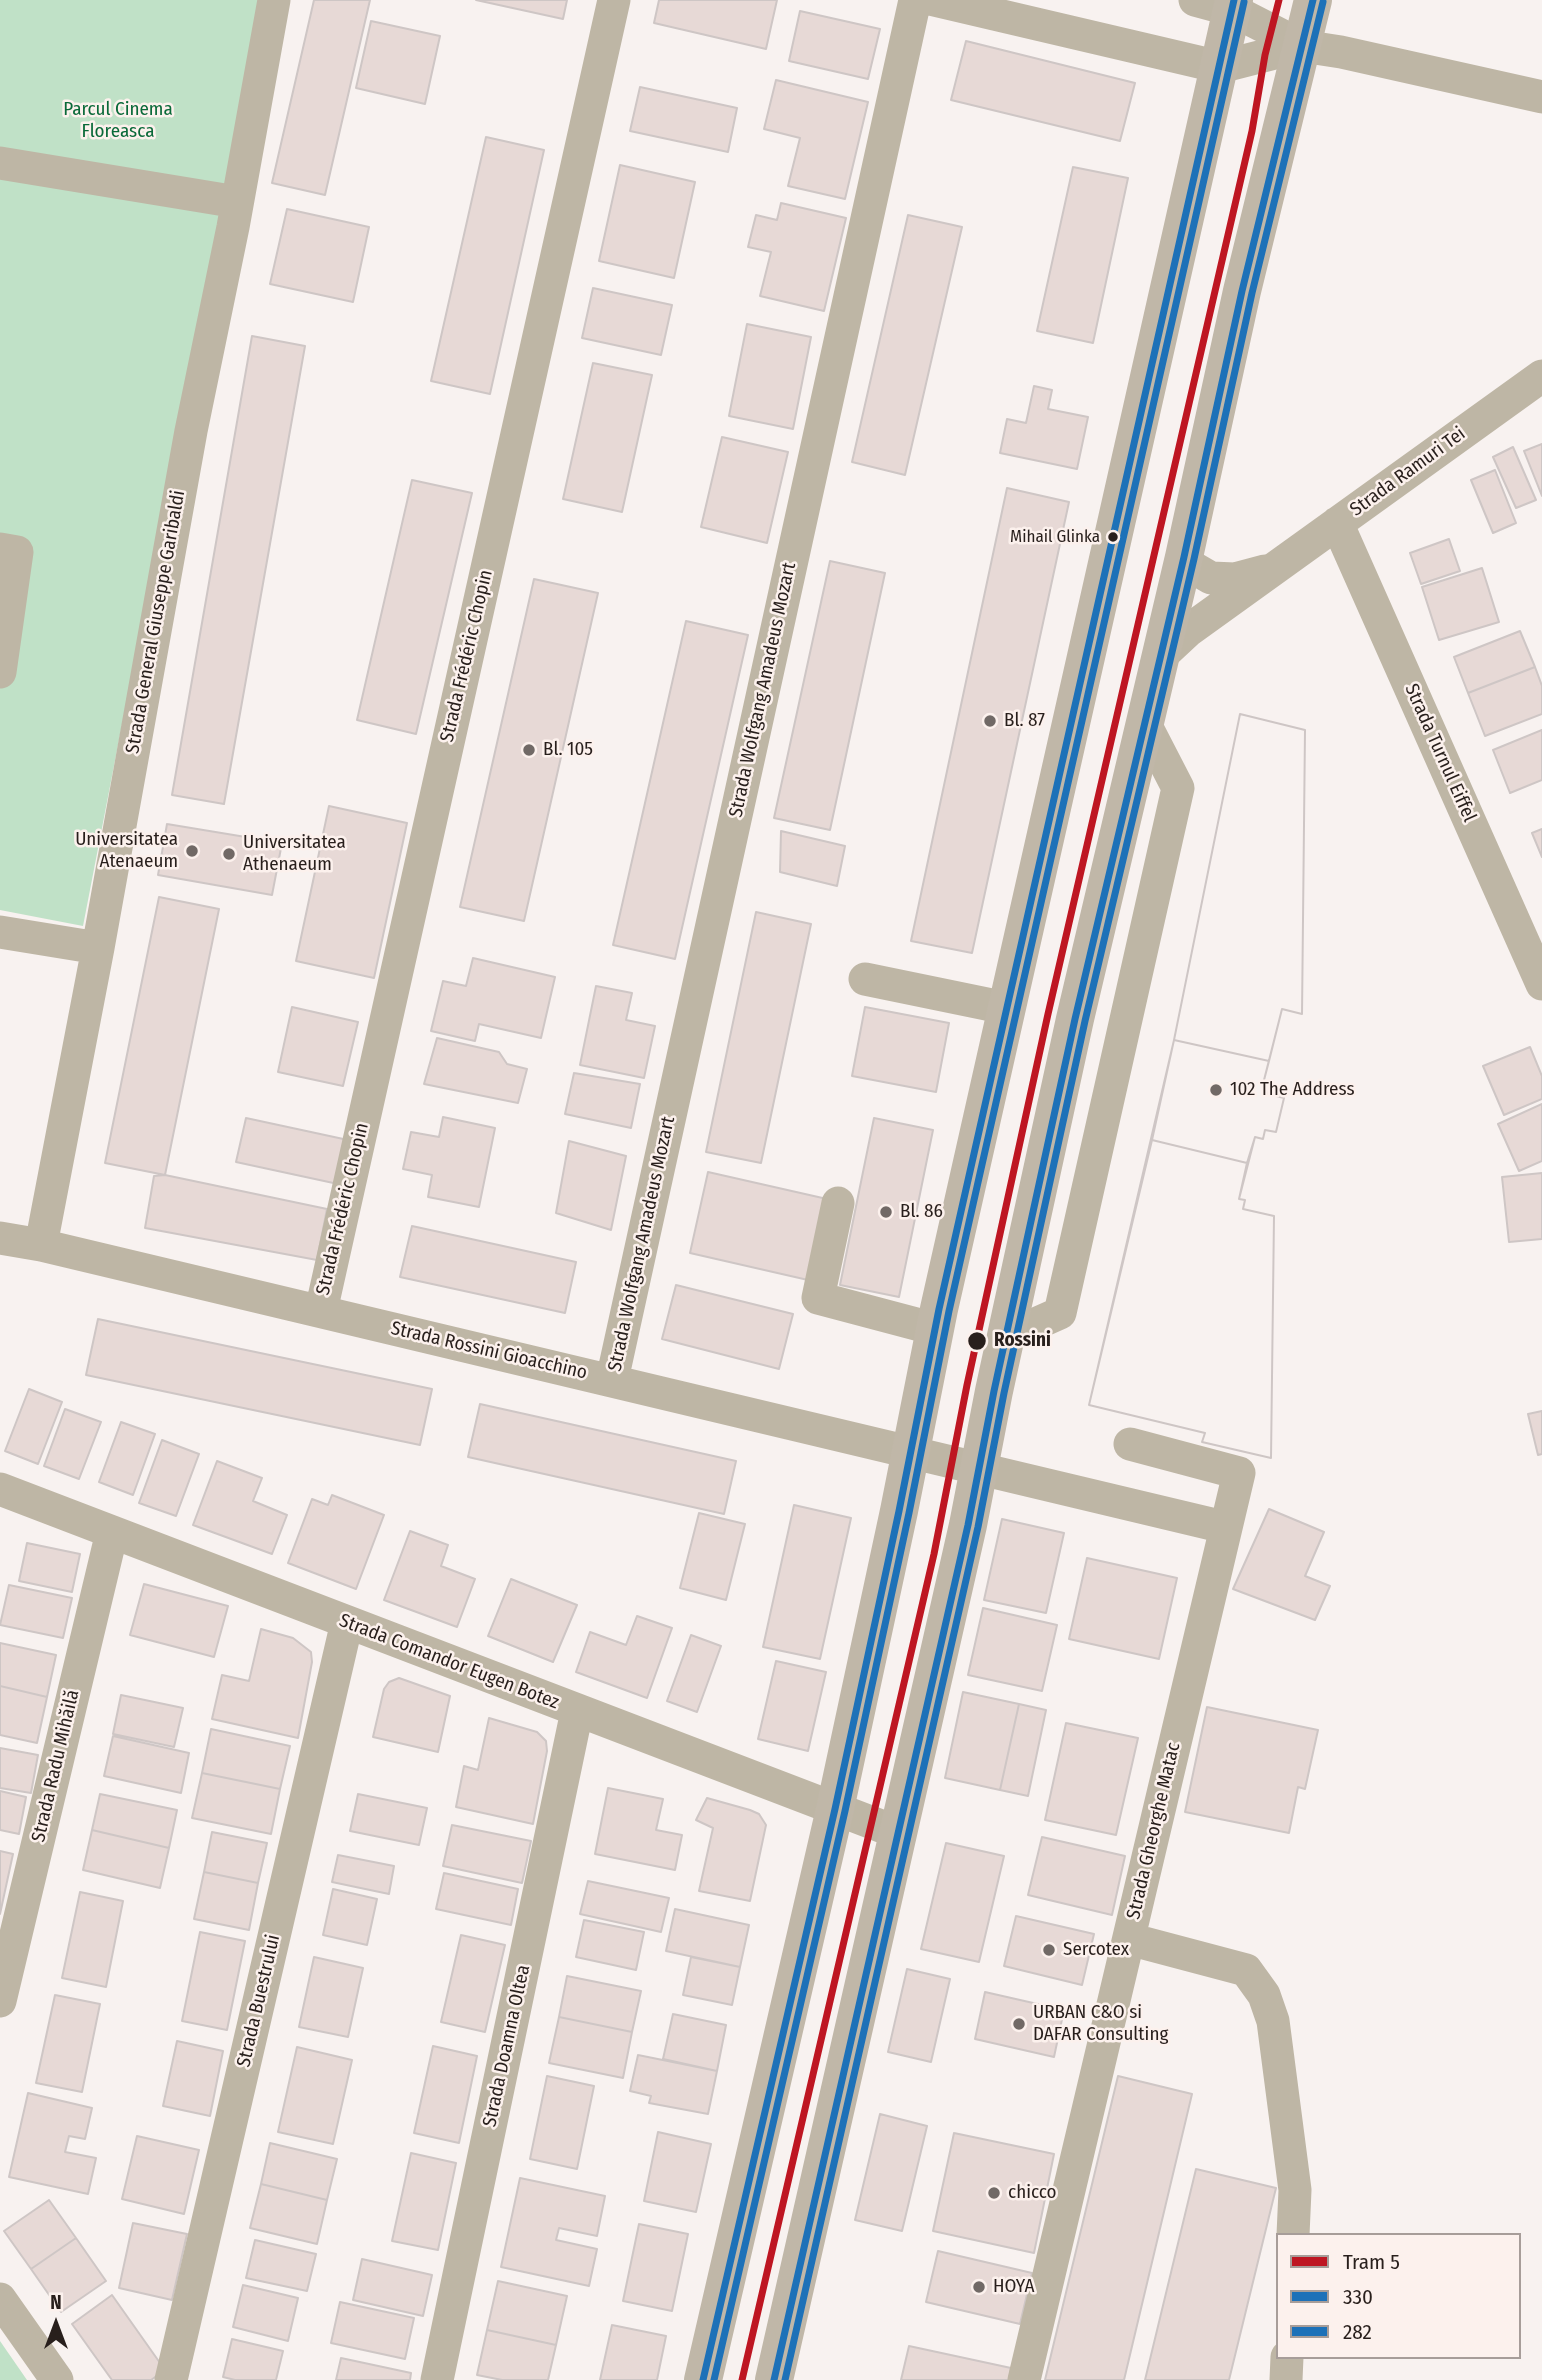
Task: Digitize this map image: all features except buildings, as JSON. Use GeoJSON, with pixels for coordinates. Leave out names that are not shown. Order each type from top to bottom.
{"type":"FeatureCollection","features":[{"type":"Feature","properties":{"kind":"main road"},"geometry":{"type":"LineString","coordinates":[[775,2380],[968,1525],[1075,1019],[1184,557],[1242,292],[1313,0]]}},
{"type":"Feature","properties":{"kind":"main road"},"geometry":{"type":"LineString","coordinates":[[703,2380],[835,1809],[935,1329],[1233,5]]}},
{"type":"Feature","properties":{"kind":"street","name":"Strada General Giuseppe Garibaldi"},"geometry":{"type":"LineString","coordinates":[[41,1245],[98,948],[156,614],[274,0]]}},
{"type":"Feature","properties":{"kind":"street","name":"Strada Frédéric Chopin"},"geometry":{"type":"LineString","coordinates":[[321,1311],[614,0]]}},
{"type":"Feature","properties":{"kind":"street","name":"Strada Wolfgang Amadeus Mozart"},"geometry":{"type":"LineString","coordinates":[[612,1380],[915,0]]}},
{"type":"Feature","properties":{"kind":"street"},"geometry":{"type":"LineString","coordinates":[[934,0],[1220,67],[1302,46]]}},
{"type":"Feature","properties":{"kind":"street"},"geometry":{"type":"LineString","coordinates":[[1195,0],[1233,5],[1302,46],[1341,52],[1542,97]]}},
{"type":"Feature","properties":{"kind":"street"},"geometry":{"type":"LineString","coordinates":[[0,163],[237,202]]}},
{"type":"Feature","properties":{"kind":"street","name":"Strada Ramuri Tei"},"geometry":{"type":"LineString","coordinates":[[1160,657],[1189,630],[1542,376]]}},
{"type":"Feature","properties":{"kind":"street","name":"Strada Turnul Eiffel"},"geometry":{"type":"LineString","coordinates":[[1337,523],[1542,984]]}},
{"type":"Feature","properties":{"kind":"street"},"geometry":{"type":"LineString","coordinates":[[0,549],[18,552],[0,672]]}},
{"type":"Feature","properties":{"kind":"street","name":"Strada Ramuri Tei"},"geometry":{"type":"LineString","coordinates":[[1184,557],[1192,567],[1211,578],[1235,579],[1275,568]]}},
{"type":"Feature","properties":{"kind":"street"},"geometry":{"type":"LineString","coordinates":[[0,932],[98,948]]}},
{"type":"Feature","properties":{"kind":"street"},"geometry":{"type":"LineString","coordinates":[[865,979],[1006,1008]]}},
{"type":"Feature","properties":{"kind":"street"},"geometry":{"type":"LineString","coordinates":[[838,1203],[818,1298],[935,1329]]}},
{"type":"Feature","properties":{"kind":"street","name":"Strada Rossini Gioacchino"},"geometry":{"type":"LineString","coordinates":[[0,1238],[41,1245],[321,1311],[978,1469]]}},
{"type":"Feature","properties":{"kind":"street","name":"Strada Gheorghe Matac"},"geometry":{"type":"LineString","coordinates":[[1024,2380],[1239,1473],[1130,1444]]}},
{"type":"Feature","properties":{"kind":"street"},"geometry":{"type":"LineString","coordinates":[[978,1469],[1224,1528]]}},
{"type":"Feature","properties":{"kind":"street","name":"Strada Comandor Eugen Botez"},"geometry":{"type":"LineString","coordinates":[[0,1489],[899,1833]]}},
{"type":"Feature","properties":{"kind":"street","name":"Strada Radu Mihăilă"},"geometry":{"type":"LineString","coordinates":[[0,2001],[112,1532]]}},
{"type":"Feature","properties":{"kind":"street","name":"Strada Buestrului"},"geometry":{"type":"LineString","coordinates":[[172,2380],[347,1622]]}},
{"type":"Feature","properties":{"kind":"street","name":"Strada Doamna Oltea"},"geometry":{"type":"LineString","coordinates":[[438,2380],[577,1711]]}},
{"type":"Feature","properties":{"kind":"street"},"geometry":{"type":"LineString","coordinates":[[1129,1939],[1246,1970],[1264,1995],[1273,2021],[1295,2190],[1293,2233]]}},
{"type":"Feature","properties":{"kind":"street"},"geometry":{"type":"LineString","coordinates":[[0,2299],[57,2380]]}},
{"type":"Feature","properties":{"kind":"street"},"geometry":{"type":"LineString","coordinates":[[1286,2380],[1287,2359]]}},
{"type":"Feature","properties":{"kind":"green space","name":"Parcul Cinema Floreasca"},"geometry":{"type":"Polygon","coordinates":[[[0,0],[262,0],[83,926],[0,910],[0,0]]]}},
{"type":"Feature","properties":{"kind":"green space"},"geometry":{"type":"Polygon","coordinates":[[[0,2341],[27,2380],[0,2380],[0,2341]]]}},
{"type":"Feature","properties":{"kind":"tram line","name":"5"},"geometry":{"type":"LineString","coordinates":[[742,2380],[934,1554],[967,1385],[1048,1014],[1252,131],[1265,55],[1279,0]]}},
{"type":"Feature","properties":{"kind":"transit line","name":"330"},"geometry":{"type":"LineString","coordinates":[[703,2380],[835,1809],[939,1309],[1234,0]]}},
{"type":"Feature","properties":{"kind":"transit line","name":"330"},"geometry":{"type":"LineString","coordinates":[[774,2380],[968,1525],[994,1391],[1075,1019],[1184,557],[1242,291],[1313,0]]}},
{"type":"Feature","properties":{"kind":"transit line","name":"282"},"geometry":{"type":"LineString","coordinates":[[714,2380],[845,1811],[949,1311],[1244,2]]}},
{"type":"Feature","properties":{"kind":"transit line","name":"282"},"geometry":{"type":"LineString","coordinates":[[785,2380],[978,1527],[1004,1393],[1085,1021],[1194,559],[1252,293],[1323,2]]}},
{"type":"Feature","properties":{"kind":"place","name":"Mihail Glinka"},"geometry":{"type":"Point","coordinates":[1113,537]}},
{"type":"Feature","properties":{"kind":"place","name":"Bl. 87"},"geometry":{"type":"Point","coordinates":[990,721]}},
{"type":"Feature","properties":{"kind":"place","name":"Bl. 105"},"geometry":{"type":"Point","coordinates":[529,750]}},
{"type":"Feature","properties":{"kind":"place","name":"Universitatea Atenaeum"},"geometry":{"type":"Point","coordinates":[192,851]}},
{"type":"Feature","properties":{"kind":"place","name":"Universitatea Athenaeum"},"geometry":{"type":"Point","coordinates":[229,854]}},
{"type":"Feature","properties":{"kind":"place","name":"102 The Address"},"geometry":{"type":"Point","coordinates":[1216,1090]}},
{"type":"Feature","properties":{"kind":"place","name":"Bl. 86"},"geometry":{"type":"Point","coordinates":[886,1212]}},
{"type":"Feature","properties":{"kind":"place","name":"Rossini"},"geometry":{"type":"Point","coordinates":[977,1341]}},
{"type":"Feature","properties":{"kind":"place","name":"Sercotex"},"geometry":{"type":"Point","coordinates":[1049,1950]}},
{"type":"Feature","properties":{"kind":"place","name":"URBAN C&O si DAFAR Consulting"},"geometry":{"type":"Point","coordinates":[1019,2024]}},
{"type":"Feature","properties":{"kind":"place","name":"chicco"},"geometry":{"type":"Point","coordinates":[994,2193]}},
{"type":"Feature","properties":{"kind":"place","name":"HOYA"},"geometry":{"type":"Point","coordinates":[979,2287]}}]}
